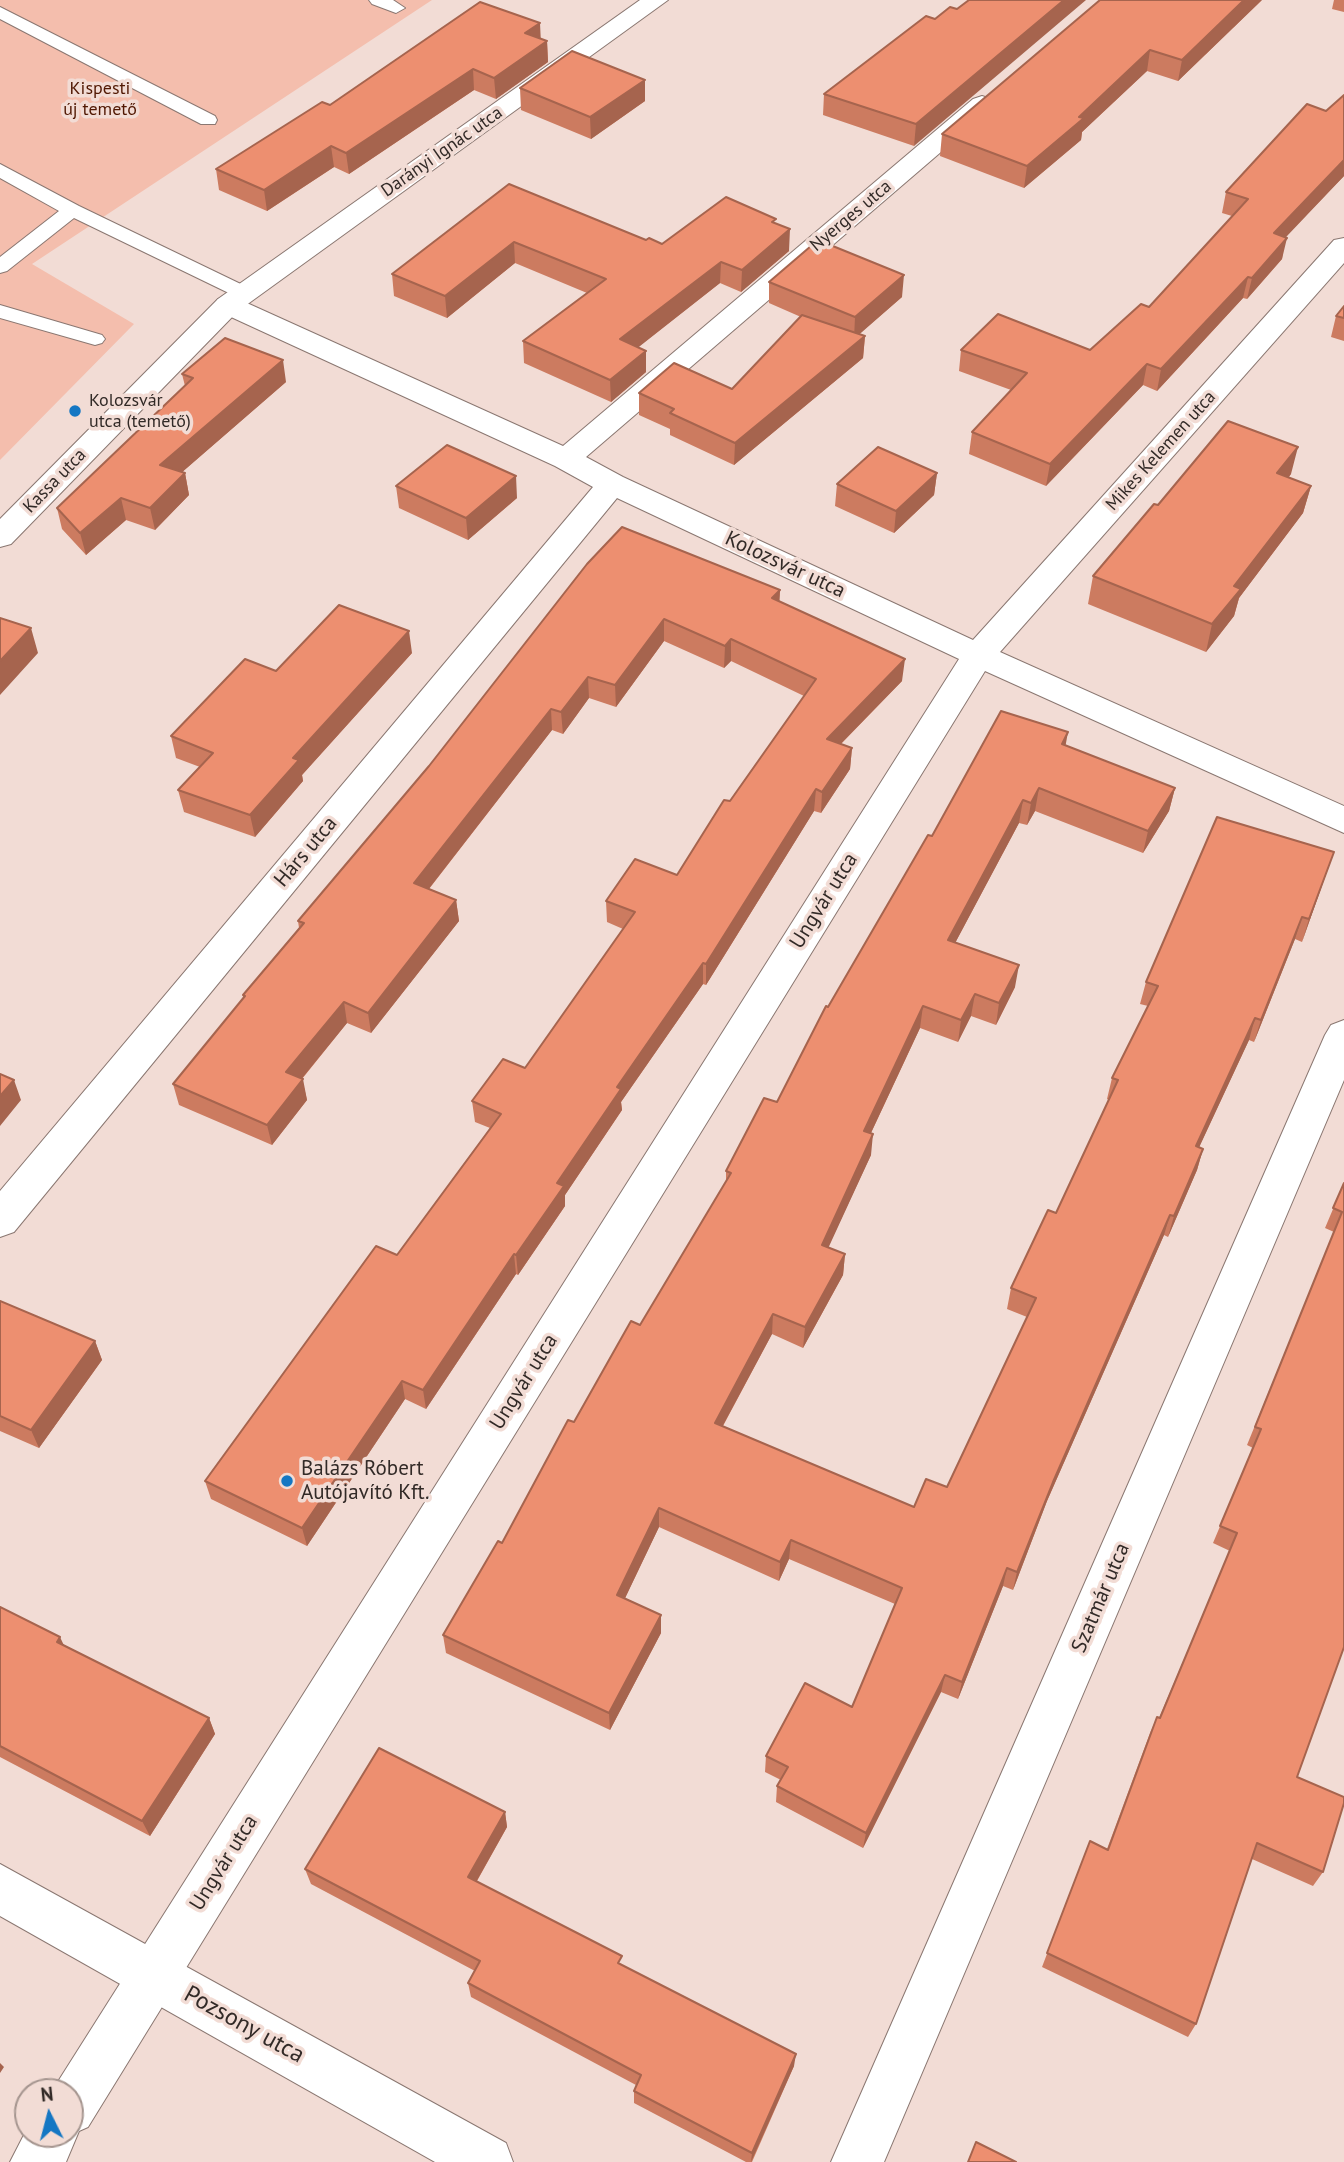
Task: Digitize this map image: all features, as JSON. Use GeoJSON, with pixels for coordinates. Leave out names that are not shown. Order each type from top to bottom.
{"type":"FeatureCollection","features":[{"type":"Feature","properties":{"kind":"street","name":"Darányi Ignác utca"},"geometry":{"type":"LineString","coordinates":[[236,299],[656,0]]}},
{"type":"Feature","properties":{"kind":"street","name":"Nyerges utca"},"geometry":{"type":"LineString","coordinates":[[565,459],[999,90]]}},
{"type":"Feature","properties":{"kind":"street","name":"Mikes Kelemen utca"},"geometry":{"type":"LineString","coordinates":[[978,655],[1344,246]]}},
{"type":"Feature","properties":{"kind":"street","name":"Kolozsvár utca"},"geometry":{"type":"LineString","coordinates":[[236,299],[612,484],[978,655],[1344,820]]}},
{"type":"Feature","properties":{"kind":"street","name":"Kassa utca"},"geometry":{"type":"LineString","coordinates":[[0,537],[236,299]]}},
{"type":"Feature","properties":{"kind":"street","name":"Hárs utca"},"geometry":{"type":"LineString","coordinates":[[0,1220],[612,484]]}},
{"type":"Feature","properties":{"kind":"street","name":"Ungvár utca"},"geometry":{"type":"LineString","coordinates":[[84,2087],[978,655]]}},
{"type":"Feature","properties":{"kind":"street","name":"Szatmár utca"},"geometry":{"type":"LineString","coordinates":[[857,2162],[1344,1035]]}},
{"type":"Feature","properties":{"kind":"street","name":"Pozsony utca"},"geometry":{"type":"LineString","coordinates":[[0,1889],[487,2162]]}},
{"type":"Feature","properties":{"kind":"lane"},"geometry":{"type":"LineString","coordinates":[[378,0],[396,8]]}},
{"type":"Feature","properties":{"kind":"lane"},"geometry":{"type":"LineString","coordinates":[[0,12],[208,120]]}},
{"type":"Feature","properties":{"kind":"lane"},"geometry":{"type":"LineString","coordinates":[[0,170],[236,299]]}},
{"type":"Feature","properties":{"kind":"lane"},"geometry":{"type":"LineString","coordinates":[[0,267],[72,210]]}},
{"type":"Feature","properties":{"kind":"lane"},"geometry":{"type":"LineString","coordinates":[[0,311],[95,339]]}},
{"type":"Feature","properties":{"kind":"green space","name":"Kispesti új temető"},"geometry":{"type":"Polygon","coordinates":[[[0,0],[432,0],[32,264],[134,324],[0,460],[0,0]]]}},
{"type":"Feature","properties":{"kind":"building"},"geometry":{"type":"Polygon","coordinates":[[[969,0],[1064,0],[916,124],[824,94],[926,16],[935,19],[950,7],[957,9],[969,0]]]}},
{"type":"Feature","properties":{"kind":"building"},"geometry":{"type":"Polygon","coordinates":[[[1100,0],[1244,0],[1182,60],[1150,50],[1079,117],[1084,118],[1027,166],[942,134],[1100,0]]]}},
{"type":"Feature","properties":{"kind":"building"},"geometry":{"type":"Polygon","coordinates":[[[480,2],[540,23],[525,33],[547,41],[494,78],[473,69],[346,153],[331,146],[264,190],[216,169],[322,102],[330,105],[480,2]]]}},
{"type":"Feature","properties":{"kind":"building"},"geometry":{"type":"Polygon","coordinates":[[[572,51],[645,80],[590,117],[520,88],[572,51]]]}},
{"type":"Feature","properties":{"kind":"building"},"geometry":{"type":"Polygon","coordinates":[[[1344,95],[1344,160],[1274,233],[1287,238],[1252,278],[1248,277],[1161,369],[1147,364],[1050,464],[972,432],[1027,373],[961,350],[998,314],[1090,350],[1141,304],[1149,307],[1248,199],[1226,192],[1307,104],[1326,111],[1344,95]]]}},
{"type":"Feature","properties":{"kind":"building"},"geometry":{"type":"Polygon","coordinates":[[[509,184],[646,240],[649,238],[662,244],[726,197],[776,219],[772,222],[790,229],[742,270],[721,262],[620,339],[646,351],[610,380],[523,341],[606,279],[514,242],[445,296],[392,274],[509,184]]]}},
{"type":"Feature","properties":{"kind":"building"},"geometry":{"type":"Polygon","coordinates":[[[818,240],[904,275],[855,317],[769,282],[818,240]]]}},
{"type":"Feature","properties":{"kind":"building"},"geometry":{"type":"Polygon","coordinates":[[[1344,306],[1344,318],[1336,316],[1344,306]]]}},
{"type":"Feature","properties":{"kind":"building"},"geometry":{"type":"Polygon","coordinates":[[[802,315],[865,336],[735,443],[670,413],[674,409],[639,393],[674,363],[732,389],[802,315]]]}},
{"type":"Feature","properties":{"kind":"building"},"geometry":{"type":"Polygon","coordinates":[[[225,338],[283,360],[160,465],[185,473],[150,508],[121,498],[80,533],[57,508],[193,378],[182,374],[225,338]]]}},
{"type":"Feature","properties":{"kind":"building"},"geometry":{"type":"Polygon","coordinates":[[[1228,421],[1298,447],[1277,473],[1311,486],[1234,586],[1241,589],[1212,624],[1093,576],[1154,504],[1158,505],[1228,421]]]}},
{"type":"Feature","properties":{"kind":"building"},"geometry":{"type":"Polygon","coordinates":[[[447,445],[516,476],[466,518],[396,486],[447,445]]]}},
{"type":"Feature","properties":{"kind":"building"},"geometry":{"type":"Polygon","coordinates":[[[878,447],[937,473],[896,511],[837,484],[878,447]]]}},
{"type":"Feature","properties":{"kind":"building"},"geometry":{"type":"Polygon","coordinates":[[[622,527],[780,590],[772,598],[905,659],[827,739],[852,748],[822,792],[816,789],[706,964],[703,963],[617,1087],[621,1089],[557,1183],[564,1186],[516,1255],[514,1254],[423,1390],[402,1381],[302,1528],[205,1481],[376,1246],[397,1255],[501,1114],[472,1101],[503,1059],[525,1068],[635,912],[606,901],[635,859],[677,875],[724,800],[730,801],[816,679],[731,639],[725,646],[664,619],[615,685],[588,677],[561,712],[551,709],[414,883],[456,900],[368,1013],[344,1002],[286,1072],[303,1079],[267,1125],[173,1084],[304,923],[298,921],[429,766],[587,564],[622,527]]]}},
{"type":"Feature","properties":{"kind":"building"},"geometry":{"type":"Polygon","coordinates":[[[339,605],[409,631],[293,758],[299,760],[250,815],[178,790],[213,753],[171,736],[245,659],[276,671],[339,605]]]}},
{"type":"Feature","properties":{"kind":"building"},"geometry":{"type":"Polygon","coordinates":[[[0,618],[31,628],[0,661],[0,618]]]}},
{"type":"Feature","properties":{"kind":"building"},"geometry":{"type":"Polygon","coordinates":[[[1001,711],[1068,732],[1062,744],[1175,788],[1148,831],[1039,788],[1031,803],[1023,800],[948,940],[1019,965],[999,1003],[975,994],[961,1020],[923,1006],[864,1131],[873,1134],[822,1245],[845,1254],[805,1327],[773,1314],[715,1423],[914,1507],[926,1479],[947,1487],[1036,1298],[1011,1288],[1048,1210],[1056,1213],[1118,1080],[1112,1078],[1158,986],[1146,982],[1217,817],[1334,852],[1309,919],[1302,917],[1261,1020],[1255,1018],[1196,1146],[1203,1149],[1174,1216],[1170,1215],[1053,1482],[1017,1572],[1007,1568],[962,1682],[945,1675],[866,1833],[777,1786],[788,1767],[766,1756],[805,1683],[852,1707],[902,1588],[791,1540],[780,1562],[659,1508],[617,1595],[661,1615],[609,1713],[443,1635],[498,1541],[502,1543],[568,1420],[574,1422],[631,1321],[640,1325],[731,1173],[726,1171],[764,1098],[777,1102],[826,1006],[828,1007],[928,835],[932,836],[1001,711]]]}},
{"type":"Feature","properties":{"kind":"building"},"geometry":{"type":"Polygon","coordinates":[[[0,1074],[14,1080],[0,1096],[0,1074]]]}},
{"type":"Feature","properties":{"kind":"building"},"geometry":{"type":"Polygon","coordinates":[[[1344,1183],[1344,1647],[1297,1777],[1344,1797],[1344,1803],[1323,1872],[1257,1843],[1196,2024],[1047,1953],[1090,1841],[1108,1850],[1157,1717],[1160,1718],[1237,1533],[1220,1526],[1261,1429],[1255,1427],[1342,1212],[1333,1208],[1344,1183]]]}},
{"type":"Feature","properties":{"kind":"building"},"geometry":{"type":"Polygon","coordinates":[[[0,1301],[95,1341],[31,1430],[0,1416],[0,1301]]]}},
{"type":"Feature","properties":{"kind":"building"},"geometry":{"type":"Polygon","coordinates":[[[0,1607],[60,1637],[57,1642],[209,1718],[142,1821],[0,1746],[0,1607]]]}},
{"type":"Feature","properties":{"kind":"building"},"geometry":{"type":"Polygon","coordinates":[[[379,1748],[505,1812],[468,1877],[622,1956],[618,1963],[796,2054],[752,2153],[634,2091],[641,2075],[468,1983],[480,1961],[305,1869],[379,1748]]]}},
{"type":"Feature","properties":{"kind":"building"},"geometry":{"type":"Polygon","coordinates":[[[976,2142],[1016,2162],[968,2162],[976,2142]]]}},
{"type":"Feature","properties":{"kind":"place","name":"Kolozsvár utca (temető)"},"geometry":{"type":"Point","coordinates":[75,411]}},
{"type":"Feature","properties":{"kind":"place","name":"Balázs Róbert Autójavító Kft."},"geometry":{"type":"Point","coordinates":[287,1481]}}]}
